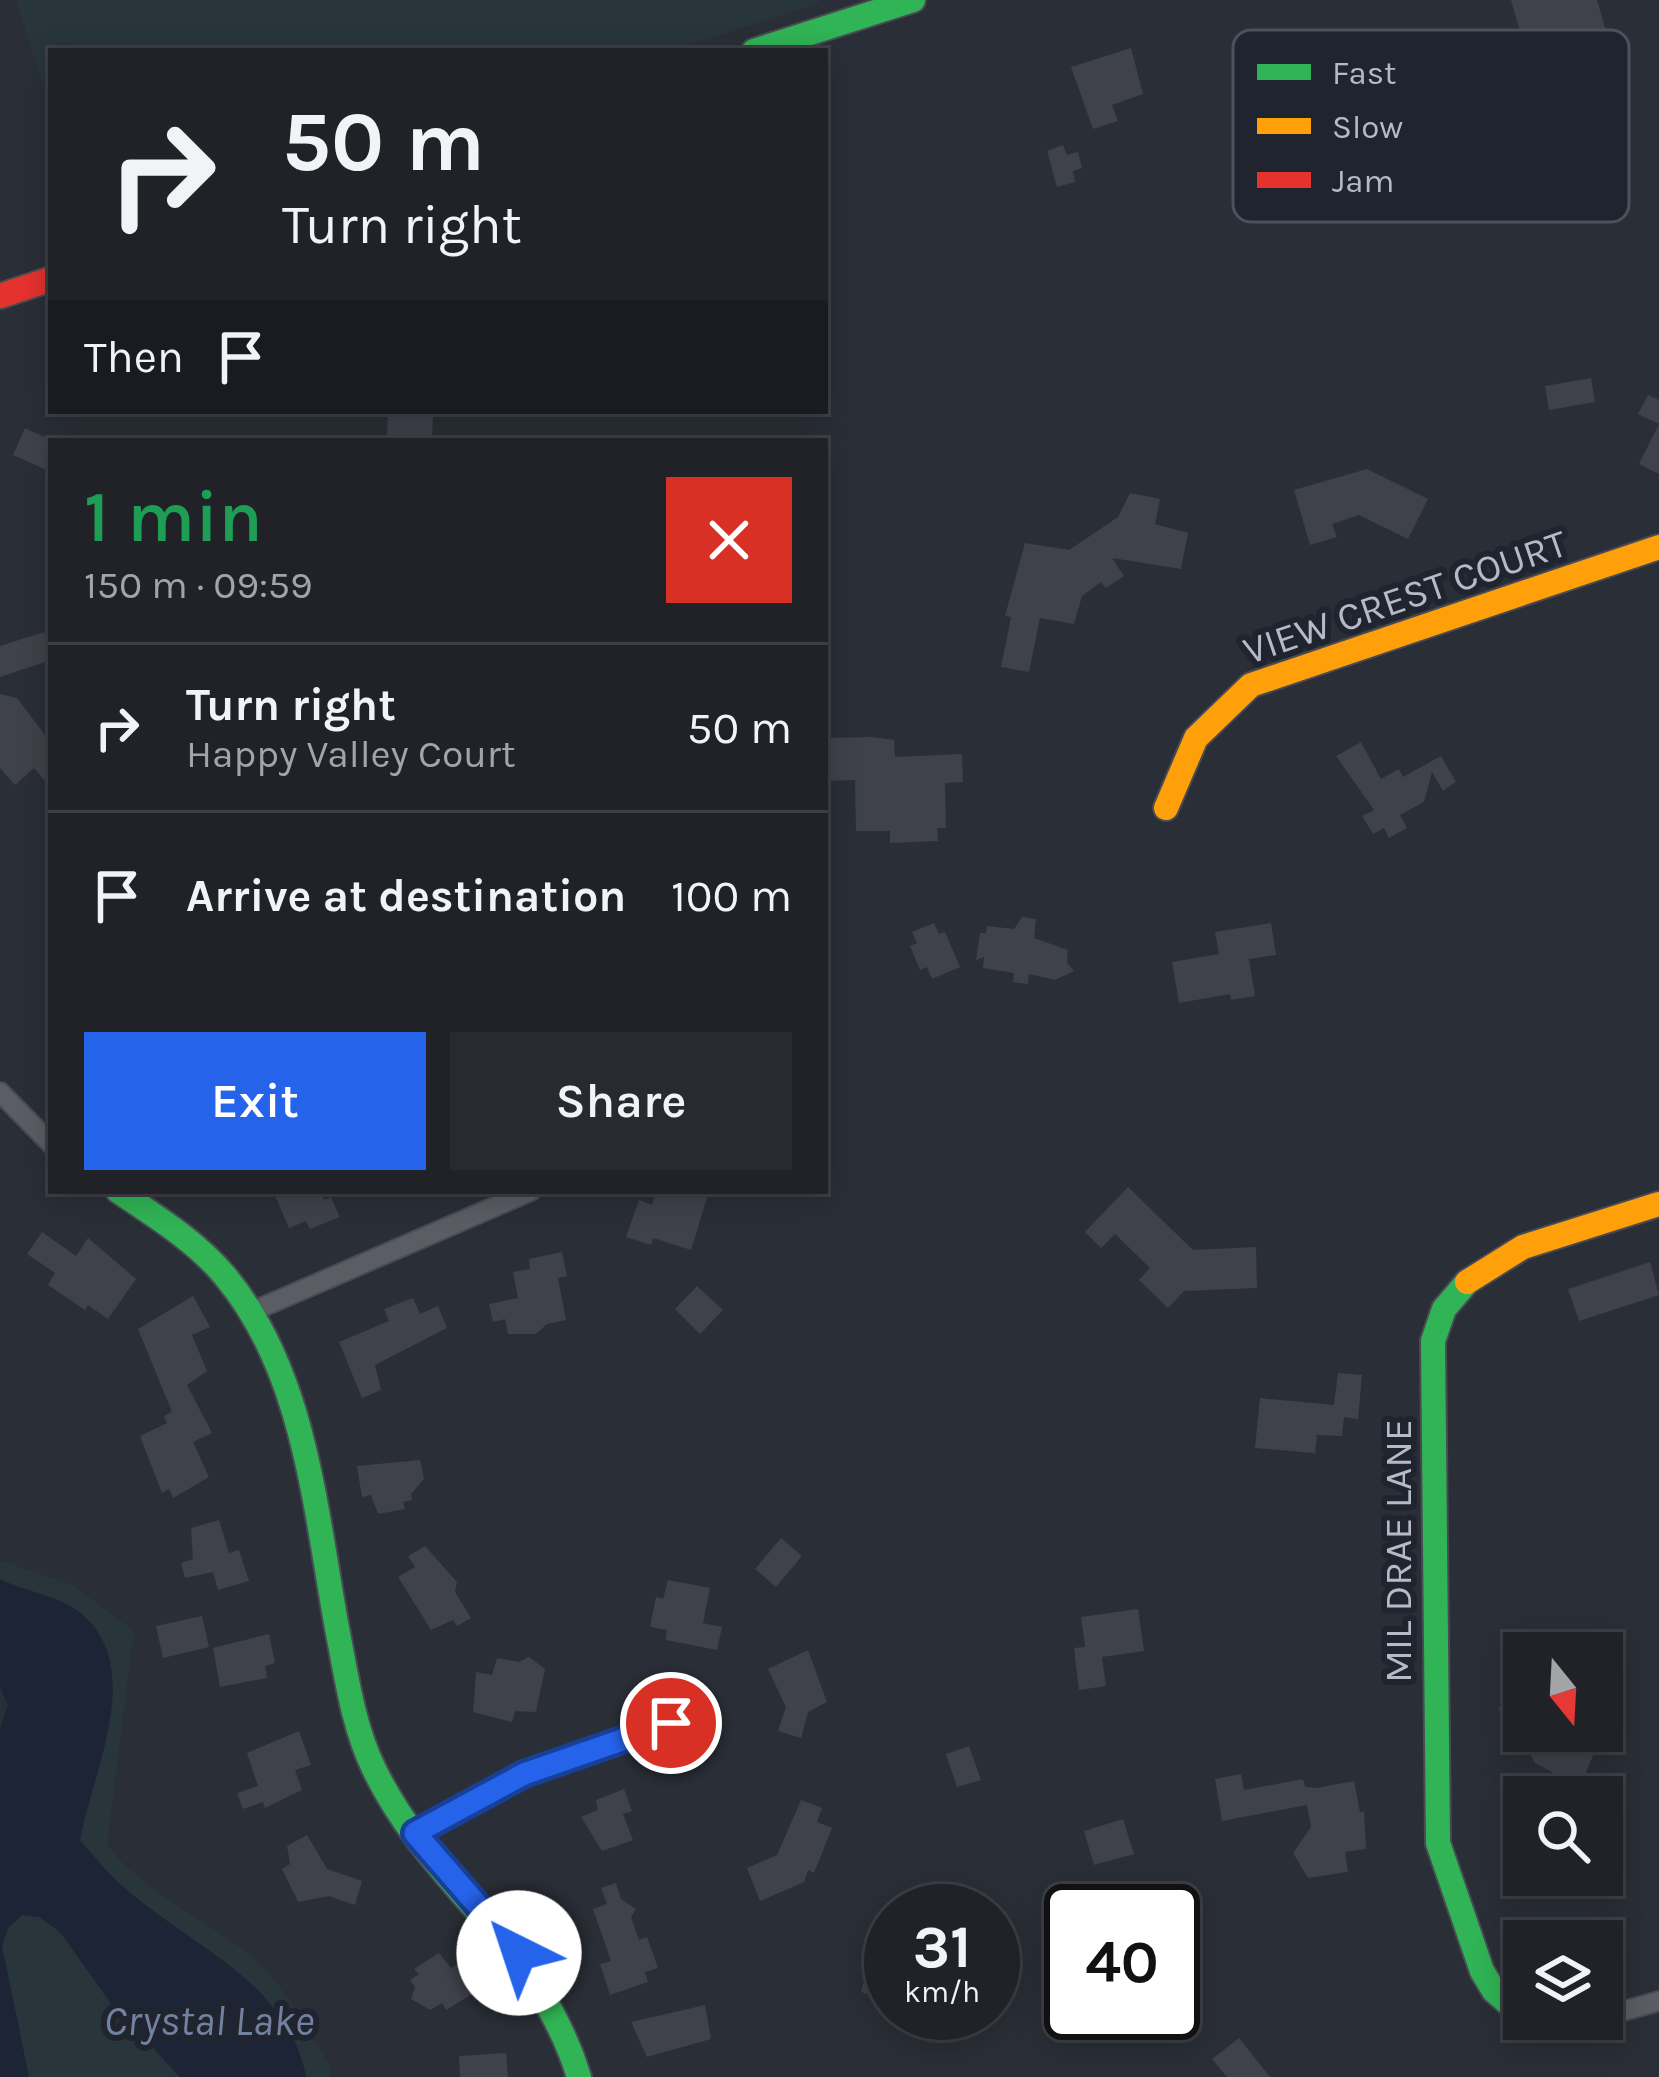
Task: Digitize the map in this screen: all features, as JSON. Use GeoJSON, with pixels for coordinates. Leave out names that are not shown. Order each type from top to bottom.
{"type":"FeatureCollection","features":[{"type":"Feature","properties":{"kind":"street"},"geometry":{"type":"LineString","coordinates":[[763,48],[913,0]]}},
{"type":"Feature","properties":{"kind":"street"},"geometry":{"type":"LineString","coordinates":[[0,296],[48,280]]}},
{"type":"Feature","properties":{"kind":"street","name":"VIEW CREST COURT"},"geometry":{"type":"LineString","coordinates":[[1166,808],[1184,752],[1201,727],[1251,685],[1282,670],[1659,547]]}},
{"type":"Feature","properties":{"kind":"street"},"geometry":{"type":"LineString","coordinates":[[0,1092],[48,1141]]}},
{"type":"Feature","properties":{"kind":"street"},"geometry":{"type":"LineString","coordinates":[[122,1194],[225,1276],[266,1337],[291,1407],[361,1734],[389,1799],[543,1985],[561,2017],[579,2077]]}},
{"type":"Feature","properties":{"kind":"street"},"geometry":{"type":"LineString","coordinates":[[250,1312],[524,1194]]}},
{"type":"Feature","properties":{"kind":"street","name":"MIL DRAE LANE"},"geometry":{"type":"LineString","coordinates":[[1503,1999],[1482,1970],[1438,1843],[1433,1341],[1444,1303],[1474,1270],[1659,1204]]}},
{"type":"Feature","properties":{"kind":"street"},"geometry":{"type":"LineString","coordinates":[[415,1833],[524,1774],[671,1723]]}},
{"type":"Feature","properties":{"kind":"street","name":"MIL DRAE LANE"},"geometry":{"type":"LineString","coordinates":[[1623,2011],[1659,2001]]}},
{"type":"Feature","properties":{"kind":"shaded area"},"geometry":{"type":"Polygon","coordinates":[[[16,0],[819,3],[681,48],[48,48],[48,101],[16,0]]]}},
{"type":"Feature","properties":{"kind":"shaded area"},"geometry":{"type":"Polygon","coordinates":[[[0,1560],[73,1585],[134,1631],[107,1845],[153,1888],[255,1959],[291,2002],[330,2066],[330,2077],[306,2077],[295,2043],[256,1988],[145,1904],[80,1841],[109,1721],[108,1662],[97,1635],[77,1611],[0,1579],[0,1560]]]}},
{"type":"Feature","properties":{"kind":"shaded area"},"geometry":{"type":"Polygon","coordinates":[[[22,1915],[39,1917],[60,1932],[180,2077],[29,2077],[2,1946],[8,1928],[22,1915]]]}},
{"type":"Feature","properties":{"kind":"water","name":"Crystal Lake"},"geometry":{"type":"Polygon","coordinates":[[[0,1579],[78,1611],[99,1634],[110,1660],[110,1721],[80,1841],[145,1904],[256,1988],[295,2043],[306,2077],[180,2077],[109,2001],[60,1932],[39,1917],[22,1915],[8,1928],[2,1946],[29,2077],[0,2077],[0,1729],[8,1705],[0,1687],[0,1579]]]}},
{"type":"Feature","properties":{"kind":"building"},"geometry":{"type":"Polygon","coordinates":[[[1511,0],[1597,0],[1606,30],[1520,30],[1511,0]]]}},
{"type":"Feature","properties":{"kind":"building"},"geometry":{"type":"Polygon","coordinates":[[[1131,48],[1143,94],[1112,105],[1118,121],[1093,129],[1071,67],[1131,48]]]}},
{"type":"Feature","properties":{"kind":"building"},"geometry":{"type":"Polygon","coordinates":[[[1063,145],[1067,155],[1078,152],[1082,168],[1073,171],[1075,182],[1057,187],[1047,151],[1063,145]]]}},
{"type":"Feature","properties":{"kind":"building"},"geometry":{"type":"Polygon","coordinates":[[[1591,378],[1595,402],[1549,410],[1545,386],[1591,378]]]}},
{"type":"Feature","properties":{"kind":"building"},"geometry":{"type":"Polygon","coordinates":[[[1648,395],[1659,400],[1659,424],[1638,414],[1648,395]]]}},
{"type":"Feature","properties":{"kind":"building"},"geometry":{"type":"Polygon","coordinates":[[[388,414],[433,414],[432,438],[387,438],[388,414]]]}},
{"type":"Feature","properties":{"kind":"building"},"geometry":{"type":"Polygon","coordinates":[[[1659,424],[1659,474],[1639,464],[1659,424]]]}},
{"type":"Feature","properties":{"kind":"building"},"geometry":{"type":"Polygon","coordinates":[[[25,428],[48,439],[48,471],[13,455],[25,428]]]}},
{"type":"Feature","properties":{"kind":"building"},"geometry":{"type":"Polygon","coordinates":[[[1367,469],[1428,499],[1408,539],[1359,515],[1332,524],[1337,537],[1310,545],[1294,490],[1367,469]]]}},
{"type":"Feature","properties":{"kind":"building"},"geometry":{"type":"Polygon","coordinates":[[[1130,493],[1160,499],[1155,524],[1188,533],[1181,569],[1112,558],[1124,576],[1106,588],[1101,582],[1082,596],[1074,624],[1040,618],[1029,672],[1001,667],[1011,617],[1005,616],[1025,543],[1069,550],[1118,517],[1130,493]]]}},
{"type":"Feature","properties":{"kind":"building"},"geometry":{"type":"Polygon","coordinates":[[[44,632],[48,661],[0,677],[0,646],[44,632]]]}},
{"type":"Feature","properties":{"kind":"building"},"geometry":{"type":"Polygon","coordinates":[[[0,694],[17,698],[48,739],[48,784],[34,768],[15,785],[0,768],[0,694]]]}},
{"type":"Feature","properties":{"kind":"building"},"geometry":{"type":"Polygon","coordinates":[[[828,738],[894,740],[895,757],[962,754],[963,782],[945,783],[946,828],[937,828],[938,841],[890,843],[890,831],[856,831],[855,780],[828,781],[828,738]]]}},
{"type":"Feature","properties":{"kind":"building"},"geometry":{"type":"Polygon","coordinates":[[[1361,742],[1381,779],[1399,769],[1403,777],[1441,756],[1456,782],[1443,791],[1432,772],[1424,802],[1400,815],[1407,828],[1389,838],[1384,828],[1373,834],[1362,816],[1374,810],[1336,756],[1361,742]]]}},
{"type":"Feature","properties":{"kind":"building"},"geometry":{"type":"Polygon","coordinates":[[[1022,917],[1036,919],[1034,938],[1068,950],[1067,963],[1074,971],[1055,980],[1029,974],[1028,984],[1013,982],[1014,973],[983,968],[984,957],[976,960],[980,933],[986,933],[987,926],[1014,929],[1022,917]]]}},
{"type":"Feature","properties":{"kind":"building"},"geometry":{"type":"Polygon","coordinates":[[[934,923],[939,934],[945,932],[960,967],[932,979],[927,967],[920,970],[910,946],[917,943],[912,932],[934,923]]]}},
{"type":"Feature","properties":{"kind":"building"},"geometry":{"type":"Polygon","coordinates":[[[1271,923],[1276,955],[1249,959],[1255,996],[1231,1000],[1230,994],[1179,1003],[1172,962],[1219,954],[1215,932],[1271,923]]]}},
{"type":"Feature","properties":{"kind":"building"},"geometry":{"type":"Polygon","coordinates":[[[1128,1187],[1193,1250],[1256,1247],[1257,1288],[1184,1291],[1168,1308],[1139,1280],[1150,1268],[1115,1234],[1101,1248],[1085,1232],[1128,1187]]]}},
{"type":"Feature","properties":{"kind":"building"},"geometry":{"type":"Polygon","coordinates":[[[274,1194],[331,1197],[340,1217],[310,1229],[306,1221],[289,1228],[274,1194]]]}},
{"type":"Feature","properties":{"kind":"building"},"geometry":{"type":"Polygon","coordinates":[[[655,1194],[708,1194],[691,1250],[653,1238],[651,1245],[626,1237],[639,1200],[652,1205],[655,1194]]]}},
{"type":"Feature","properties":{"kind":"building"},"geometry":{"type":"Polygon","coordinates":[[[42,1232],[76,1256],[88,1238],[136,1279],[108,1319],[48,1285],[55,1273],[27,1254],[42,1232]]]}},
{"type":"Feature","properties":{"kind":"building"},"geometry":{"type":"Polygon","coordinates":[[[562,1252],[567,1276],[558,1278],[566,1320],[547,1324],[536,1334],[508,1334],[505,1319],[493,1322],[489,1304],[518,1298],[513,1272],[530,1269],[529,1259],[562,1252]]]}},
{"type":"Feature","properties":{"kind":"building"},"geometry":{"type":"Polygon","coordinates":[[[1650,1262],[1659,1295],[1579,1321],[1568,1289],[1650,1262]]]}},
{"type":"Feature","properties":{"kind":"building"},"geometry":{"type":"Polygon","coordinates":[[[697,1286],[723,1310],[700,1334],[675,1309],[697,1286]]]}},
{"type":"Feature","properties":{"kind":"building"},"geometry":{"type":"Polygon","coordinates":[[[193,1296],[210,1327],[192,1335],[207,1371],[187,1385],[212,1433],[193,1442],[209,1477],[173,1498],[169,1489],[162,1493],[140,1436],[167,1423],[164,1416],[172,1412],[138,1329],[193,1296]]]}},
{"type":"Feature","properties":{"kind":"building"},"geometry":{"type":"Polygon","coordinates":[[[413,1298],[420,1314],[438,1306],[447,1328],[375,1365],[381,1390],[362,1398],[339,1342],[389,1321],[384,1309],[413,1298]]]}},
{"type":"Feature","properties":{"kind":"building"},"geometry":{"type":"Polygon","coordinates":[[[1338,1373],[1362,1375],[1358,1419],[1344,1417],[1342,1436],[1317,1435],[1315,1453],[1255,1448],[1260,1398],[1334,1405],[1338,1373]]]}},
{"type":"Feature","properties":{"kind":"building"},"geometry":{"type":"Polygon","coordinates":[[[420,1460],[424,1479],[411,1494],[412,1500],[403,1502],[405,1509],[378,1514],[371,1495],[362,1497],[357,1466],[420,1460]]]}},
{"type":"Feature","properties":{"kind":"building"},"geometry":{"type":"Polygon","coordinates":[[[219,1520],[229,1553],[239,1550],[249,1581],[218,1590],[213,1572],[185,1578],[181,1563],[193,1559],[191,1528],[219,1520]]]}},
{"type":"Feature","properties":{"kind":"building"},"geometry":{"type":"Polygon","coordinates":[[[781,1538],[802,1556],[776,1587],[755,1569],[781,1538]]]}},
{"type":"Feature","properties":{"kind":"building"},"geometry":{"type":"Polygon","coordinates":[[[425,1546],[457,1582],[455,1592],[471,1618],[457,1626],[453,1620],[431,1630],[398,1577],[415,1567],[408,1556],[425,1546]]]}},
{"type":"Feature","properties":{"kind":"building"},"geometry":{"type":"Polygon","coordinates":[[[668,1580],[710,1588],[703,1623],[722,1627],[717,1650],[666,1640],[667,1630],[650,1627],[656,1597],[663,1599],[668,1580]]]}},
{"type":"Feature","properties":{"kind":"building"},"geometry":{"type":"Polygon","coordinates":[[[1138,1609],[1144,1651],[1102,1657],[1106,1686],[1079,1690],[1074,1648],[1085,1647],[1081,1617],[1138,1609]]]}},
{"type":"Feature","properties":{"kind":"building"},"geometry":{"type":"Polygon","coordinates":[[[202,1616],[209,1647],[163,1658],[156,1626],[202,1616]]]}},
{"type":"Feature","properties":{"kind":"building"},"geometry":{"type":"Polygon","coordinates":[[[269,1634],[275,1663],[265,1666],[267,1678],[220,1687],[213,1648],[269,1634]]]}},
{"type":"Feature","properties":{"kind":"building"},"geometry":{"type":"Polygon","coordinates":[[[808,1650],[827,1702],[808,1712],[801,1738],[778,1731],[786,1707],[768,1669],[808,1650]]]}},
{"type":"Feature","properties":{"kind":"building"},"geometry":{"type":"Polygon","coordinates":[[[529,1657],[545,1669],[536,1712],[515,1711],[512,1722],[473,1712],[476,1672],[492,1675],[497,1658],[519,1662],[529,1657]]]}},
{"type":"Feature","properties":{"kind":"building"},"geometry":{"type":"Polygon","coordinates":[[[299,1731],[311,1765],[295,1770],[302,1790],[265,1808],[263,1802],[243,1809],[237,1793],[258,1786],[247,1753],[299,1731]]]}},
{"type":"Feature","properties":{"kind":"building"},"geometry":{"type":"Polygon","coordinates":[[[969,1746],[981,1780],[957,1787],[946,1754],[969,1746]]]}},
{"type":"Feature","properties":{"kind":"building"},"geometry":{"type":"Polygon","coordinates":[[[1529,1752],[1594,1753],[1585,1776],[1559,1776],[1535,1763],[1529,1752]]]}},
{"type":"Feature","properties":{"kind":"building"},"geometry":{"type":"Polygon","coordinates":[[[1241,1774],[1244,1790],[1303,1779],[1305,1787],[1316,1788],[1354,1781],[1360,1812],[1364,1811],[1366,1849],[1345,1852],[1348,1872],[1308,1878],[1293,1853],[1311,1827],[1307,1805],[1222,1821],[1215,1779],[1241,1774]]]}},
{"type":"Feature","properties":{"kind":"building"},"geometry":{"type":"Polygon","coordinates":[[[624,1789],[632,1811],[623,1814],[633,1840],[602,1851],[581,1817],[598,1810],[596,1800],[624,1789]]]}},
{"type":"Feature","properties":{"kind":"building"},"geometry":{"type":"Polygon","coordinates":[[[801,1800],[822,1808],[817,1822],[832,1828],[814,1873],[808,1870],[804,1882],[760,1901],[747,1868],[777,1855],[801,1800]]]}},
{"type":"Feature","properties":{"kind":"building"},"geometry":{"type":"Polygon","coordinates":[[[1123,1819],[1134,1854],[1094,1865],[1084,1831],[1123,1819]]]}},
{"type":"Feature","properties":{"kind":"building"},"geometry":{"type":"Polygon","coordinates":[[[307,1835],[327,1869],[362,1881],[355,1905],[329,1896],[298,1902],[282,1869],[290,1864],[287,1846],[307,1835]]]}},
{"type":"Feature","properties":{"kind":"building"},"geometry":{"type":"Polygon","coordinates":[[[616,1883],[621,1899],[636,1909],[631,1917],[639,1940],[647,1937],[658,1968],[645,1972],[648,1982],[610,1995],[600,1964],[611,1961],[593,1909],[607,1904],[601,1888],[616,1883]]]}},
{"type":"Feature","properties":{"kind":"building"},"geometry":{"type":"Polygon","coordinates":[[[439,1953],[451,1968],[459,1963],[477,1991],[446,2010],[442,2003],[430,2010],[411,1999],[415,1987],[410,1980],[419,1974],[414,1969],[439,1953]]]}},
{"type":"Feature","properties":{"kind":"building"},"geometry":{"type":"Polygon","coordinates":[[[705,2005],[711,2039],[647,2057],[631,2022],[705,2005]]]}},
{"type":"Feature","properties":{"kind":"building"},"geometry":{"type":"Polygon","coordinates":[[[1239,2038],[1270,2077],[1227,2077],[1212,2059],[1239,2038]]]}},
{"type":"Feature","properties":{"kind":"building"},"geometry":{"type":"Polygon","coordinates":[[[506,2053],[508,2077],[460,2077],[459,2056],[506,2053]]]}},
{"type":"Feature","properties":{"kind":"traffic: fast"},"geometry":{"type":"LineString","coordinates":[[763,48],[913,0]]}},
{"type":"Feature","properties":{"kind":"traffic: fast"},"geometry":{"type":"LineString","coordinates":[[122,1194],[201,1251],[252,1314],[273,1355],[303,1443],[355,1718],[374,1769],[424,1848],[538,1989],[579,2077]]}},
{"type":"Feature","properties":{"kind":"traffic: fast"},"geometry":{"type":"LineString","coordinates":[[1467,1282],[1444,1309],[1433,1341],[1438,1843],[1482,1971],[1503,1999]]}},
{"type":"Feature","properties":{"kind":"traffic: slow"},"geometry":{"type":"LineString","coordinates":[[1166,808],[1196,738],[1251,685],[1659,547]]}},
{"type":"Feature","properties":{"kind":"traffic: slow"},"geometry":{"type":"LineString","coordinates":[[1467,1282],[1523,1247],[1659,1204]]}},
{"type":"Feature","properties":{"kind":"traffic: jam"},"geometry":{"type":"LineString","coordinates":[[0,296],[48,280]]}},
{"type":"Feature","properties":{"kind":"route"},"geometry":{"type":"LineString","coordinates":[[519,1953],[415,1833],[524,1774],[671,1723]]}}]}
